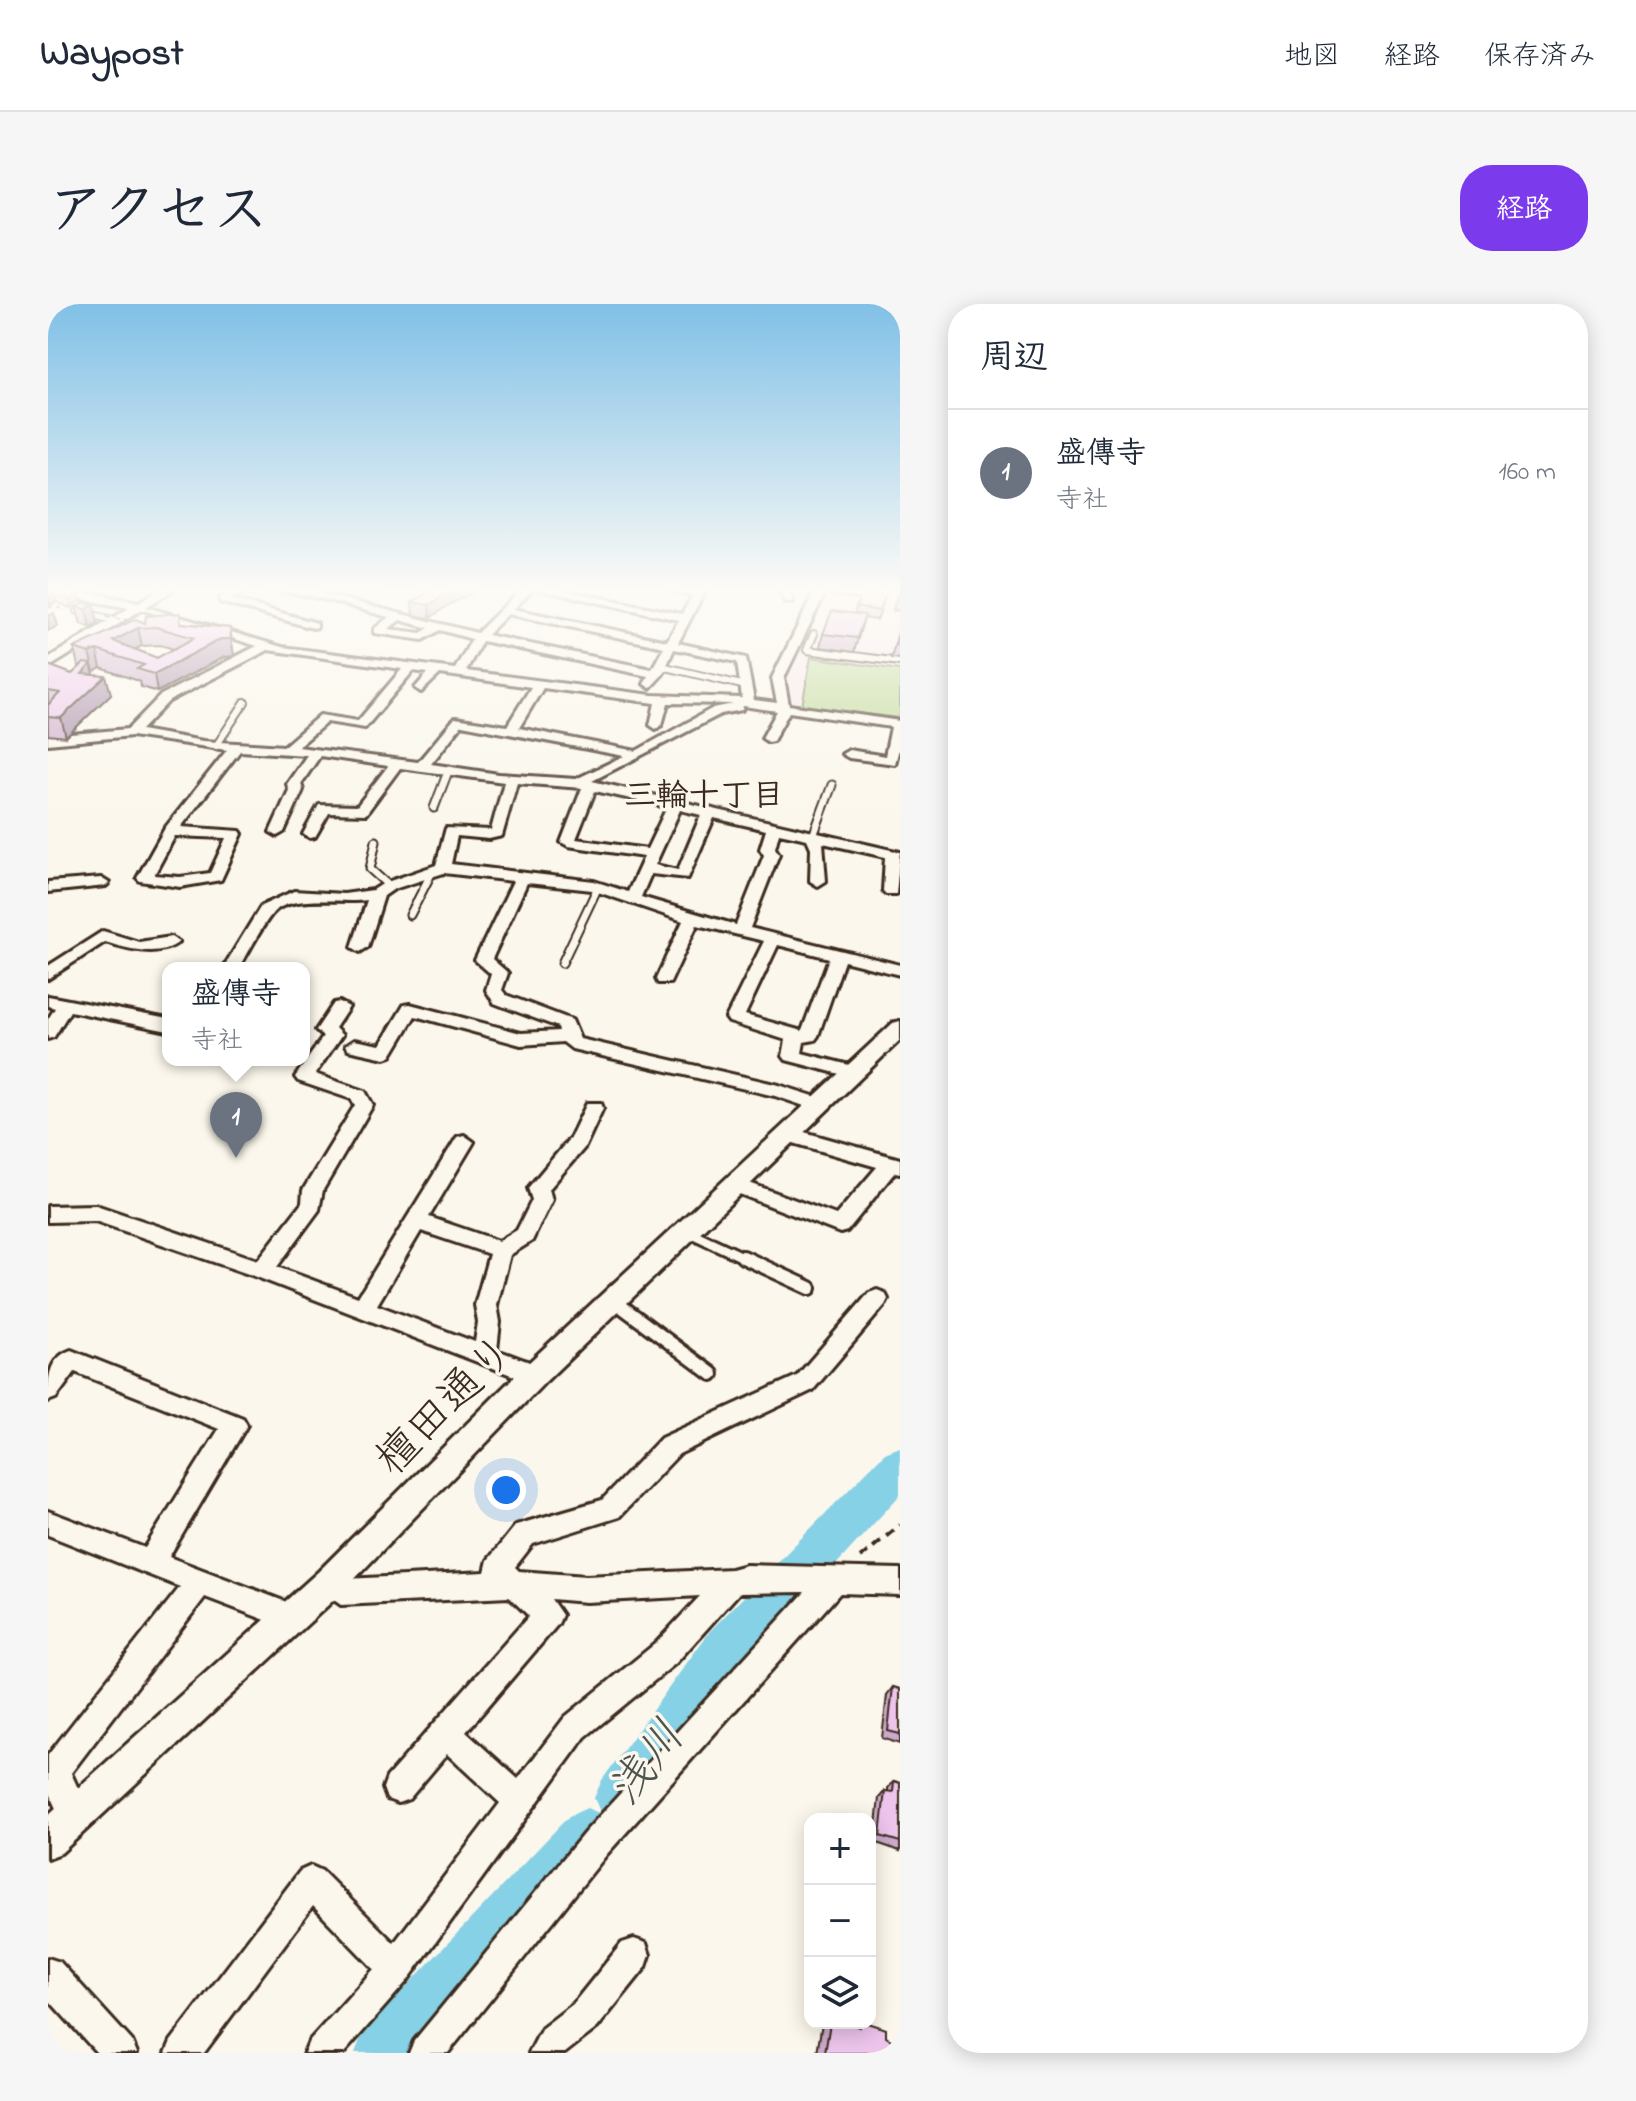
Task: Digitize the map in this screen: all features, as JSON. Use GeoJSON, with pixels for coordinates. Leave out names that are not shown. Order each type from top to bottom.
{"type":"FeatureCollection","features":[{"type":"Feature","properties":{"kind":"street"},"geometry":{"type":"LineString","coordinates":[[132,732],[165,698],[218,671]]}},
{"type":"Feature","properties":{"kind":"street"},"geometry":{"type":"LineString","coordinates":[[288,749],[324,718],[361,725],[407,671]]}},
{"type":"Feature","properties":{"kind":"street"},"geometry":{"type":"LineString","coordinates":[[421,688],[437,671]]}},
{"type":"Feature","properties":{"kind":"street"},"geometry":{"type":"LineString","coordinates":[[447,671],[642,698],[719,699],[784,710],[854,741],[890,761],[899,725]]}},
{"type":"Feature","properties":{"kind":"street"},"geometry":{"type":"LineString","coordinates":[[642,698],[659,671]]}},
{"type":"Feature","properties":{"kind":"street"},"geometry":{"type":"LineString","coordinates":[[744,671],[749,705]]}},
{"type":"Feature","properties":{"kind":"street"},"geometry":{"type":"LineString","coordinates":[[768,738],[784,710],[778,678],[782,671]]}},
{"type":"Feature","properties":{"kind":"street"},"geometry":{"type":"LineString","coordinates":[[512,729],[539,684]]}},
{"type":"Feature","properties":{"kind":"street"},"geometry":{"type":"LineString","coordinates":[[656,725],[663,697]]}},
{"type":"Feature","properties":{"kind":"street"},"geometry":{"type":"LineString","coordinates":[[709,813],[683,875],[647,861],[568,842],[584,784],[717,711],[749,705]]}},
{"type":"Feature","properties":{"kind":"street"},"geometry":{"type":"LineString","coordinates":[[423,765],[459,721],[638,755]]}},
{"type":"Feature","properties":{"kind":"street"},"geometry":{"type":"LineString","coordinates":[[854,741],[899,725]]}},
{"type":"Feature","properties":{"kind":"street"},"geometry":{"type":"LineString","coordinates":[[48,740],[132,732],[216,746],[288,749],[512,778],[584,784],[674,807],[774,826],[896,855],[891,891]]}},
{"type":"Feature","properties":{"kind":"street"},"geometry":{"type":"LineString","coordinates":[[170,831],[235,834],[216,877],[180,882],[145,878],[170,831],[237,747]]}},
{"type":"Feature","properties":{"kind":"street"},"geometry":{"type":"LineString","coordinates":[[277,832],[296,790],[294,784],[316,752]]}},
{"type":"Feature","properties":{"kind":"street"},"geometry":{"type":"LineString","coordinates":[[310,834],[324,808],[361,811],[398,762]]}},
{"type":"Feature","properties":{"kind":"street"},"geometry":{"type":"LineString","coordinates":[[437,871],[451,831],[497,833],[512,778]]}},
{"type":"Feature","properties":{"kind":"street"},"geometry":{"type":"LineString","coordinates":[[633,897],[674,807]]}},
{"type":"Feature","properties":{"kind":"street"},"geometry":{"type":"LineString","coordinates":[[741,931],[772,854],[767,849],[774,826]]}},
{"type":"Feature","properties":{"kind":"street"},"geometry":{"type":"LineString","coordinates":[[813,836],[818,848],[818,881]]}},
{"type":"Feature","properties":{"kind":"street"},"geometry":{"type":"LineString","coordinates":[[235,962],[267,909],[294,896],[344,899],[383,890],[437,871],[598,887],[692,919],[900,970]]}},
{"type":"Feature","properties":{"kind":"street"},"geometry":{"type":"LineString","coordinates":[[522,878],[483,960],[500,973],[494,990],[500,999],[566,1024],[572,1043],[779,1091],[819,1105]]}},
{"type":"Feature","properties":{"kind":"street"},"geometry":{"type":"LineString","coordinates":[[48,887],[101,883]]}},
{"type":"Feature","properties":{"kind":"street"},"geometry":{"type":"LineString","coordinates":[[360,947],[383,890]]}},
{"type":"Feature","properties":{"kind":"street"},"geometry":{"type":"LineString","coordinates":[[664,979],[692,919]]}},
{"type":"Feature","properties":{"kind":"street"},"geometry":{"type":"LineString","coordinates":[[48,974],[103,936],[138,947],[171,942]]}},
{"type":"Feature","properties":{"kind":"street"},"geometry":{"type":"LineString","coordinates":[[773,939],[735,1018],[796,1037],[809,1036],[838,955]]}},
{"type":"Feature","properties":{"kind":"street"},"geometry":{"type":"LineString","coordinates":[[48,1033],[56,1003],[162,1024]]}},
{"type":"Feature","properties":{"kind":"street"},"geometry":{"type":"LineString","coordinates":[[262,1270],[312,1205],[313,1190],[364,1105],[358,1095],[304,1077],[333,1035],[325,1030],[340,1007]]}},
{"type":"Feature","properties":{"kind":"street"},"geometry":{"type":"LineString","coordinates":[[354,1046],[385,1052],[410,1009],[521,1039],[569,1036]]}},
{"type":"Feature","properties":{"kind":"street","name":"檀田通り"},"geometry":{"type":"LineString","coordinates":[[48,1840],[330,1582],[535,1374],[900,1028]]}},
{"type":"Feature","properties":{"kind":"street"},"geometry":{"type":"LineString","coordinates":[[796,1037],[792,1056],[855,1072]]}},
{"type":"Feature","properties":{"kind":"street"},"geometry":{"type":"LineString","coordinates":[[485,1355],[489,1322],[486,1305],[501,1250],[525,1235],[542,1200],[538,1188],[578,1142],[594,1108]]}},
{"type":"Feature","properties":{"kind":"street"},"geometry":{"type":"LineString","coordinates":[[790,1135],[841,1152],[896,1164]]}},
{"type":"Feature","properties":{"kind":"street"},"geometry":{"type":"LineString","coordinates":[[363,1309],[464,1142]]}},
{"type":"Feature","properties":{"kind":"street"},"geometry":{"type":"LineString","coordinates":[[736,1185],[840,1225],[896,1164]]}},
{"type":"Feature","properties":{"kind":"street"},"geometry":{"type":"LineString","coordinates":[[48,1214],[96,1213],[262,1270],[535,1374]]}},
{"type":"Feature","properties":{"kind":"street"},"geometry":{"type":"LineString","coordinates":[[416,1221],[501,1250]]}},
{"type":"Feature","properties":{"kind":"street"},"geometry":{"type":"LineString","coordinates":[[398,1788],[548,1615],[497,1569],[525,1534],[610,1509],[670,1446],[805,1383],[877,1299]]}},
{"type":"Feature","properties":{"kind":"street"},"geometry":{"type":"LineString","coordinates":[[48,1391],[71,1360],[235,1425],[151,1562]]}},
{"type":"Feature","properties":{"kind":"street"},"geometry":{"type":"LineString","coordinates":[[48,1523],[292,1617]]}},
{"type":"Feature","properties":{"kind":"street"},"geometry":{"type":"LineString","coordinates":[[330,1582],[341,1592],[514,1584],[586,1589],[829,1578],[900,1582]]}},
{"type":"Feature","properties":{"kind":"street"},"geometry":{"type":"LineString","coordinates":[[426,2053],[596,1843],[829,1578]]}},
{"type":"Feature","properties":{"kind":"street"},"geometry":{"type":"LineString","coordinates":[[321,2053],[396,1968],[575,1727],[666,1653],[738,1580]]}},
{"type":"Feature","properties":{"kind":"street"},"geometry":{"type":"LineString","coordinates":[[75,1815],[54,1771],[201,1581]]}},
{"type":"Feature","properties":{"kind":"street"},"geometry":{"type":"LineString","coordinates":[[446,1733],[520,1802]]}},
{"type":"Feature","properties":{"kind":"street"},"geometry":{"type":"LineString","coordinates":[[183,2053],[311,1882],[396,1968]]}},
{"type":"Feature","properties":{"kind":"street"},"geometry":{"type":"LineString","coordinates":[[546,2053],[554,2040],[585,2016],[634,1955]]}},
{"type":"Feature","properties":{"kind":"street"},"geometry":{"type":"LineString","coordinates":[[48,1974],[120,2053]]}},
{"type":"Feature","properties":{"kind":"lane"},"geometry":{"type":"LineString","coordinates":[[662,671],[746,686]]}},
{"type":"Feature","properties":{"kind":"lane"},"geometry":{"type":"LineString","coordinates":[[216,746],[245,702]]}},
{"type":"Feature","properties":{"kind":"lane"},"geometry":{"type":"LineString","coordinates":[[434,808],[449,769]]}},
{"type":"Feature","properties":{"kind":"lane"},"geometry":{"type":"LineString","coordinates":[[813,836],[832,785]]}},
{"type":"Feature","properties":{"kind":"lane"},"geometry":{"type":"LineString","coordinates":[[657,802],[666,788]]}},
{"type":"Feature","properties":{"kind":"lane"},"geometry":{"type":"LineString","coordinates":[[376,841],[370,869],[383,890]]}},
{"type":"Feature","properties":{"kind":"lane"},"geometry":{"type":"LineString","coordinates":[[410,915],[437,871]]}},
{"type":"Feature","properties":{"kind":"lane"},"geometry":{"type":"LineString","coordinates":[[562,963],[598,887]]}},
{"type":"Feature","properties":{"kind":"lane"},"geometry":{"type":"LineString","coordinates":[[687,1231],[810,1288]]}},
{"type":"Feature","properties":{"kind":"lane"},"geometry":{"type":"LineString","coordinates":[[613,1300],[712,1374]]}},
{"type":"Feature","properties":{"kind":"path"},"geometry":{"type":"LineString","coordinates":[[829,1578],[900,1525]]}},
{"type":"Feature","properties":{"kind":"shaded area"},"geometry":{"type":"Polygon","coordinates":[[[785,671],[900,671],[900,721],[791,708],[782,677],[785,671]]]}},
{"type":"Feature","properties":{"kind":"green space"},"geometry":{"type":"Polygon","coordinates":[[[808,671],[900,671],[900,718],[802,706],[808,671]]]}},
{"type":"Feature","properties":{"kind":"building"},"geometry":{"type":"Polygon","coordinates":[[[48,671],[72,674],[85,671],[82,674],[106,676],[61,718],[48,717],[48,705],[60,693],[48,691],[48,671]]]}},
{"type":"Feature","properties":{"kind":"building"},"geometry":{"type":"Polygon","coordinates":[[[893,1687],[900,1689],[900,1734],[888,1731],[893,1687]]]}},
{"type":"Feature","properties":{"kind":"building"},"geometry":{"type":"Polygon","coordinates":[[[894,1781],[900,1783],[900,1842],[880,1836],[885,1791],[893,1792],[894,1781]]]}},
{"type":"Feature","properties":{"kind":"building"},"geometry":{"type":"Polygon","coordinates":[[[876,2026],[886,2029],[886,2037],[900,2045],[900,2053],[825,2053],[829,2029],[876,2029],[876,2026]]]}},
{"type":"Feature","properties":{"kind":"waterway","name":"浅川"},"geometry":{"type":"LineString","coordinates":[[620,1798],[727,1648],[900,1466]]}},
{"type":"Feature","properties":{"kind":"waterway","name":"浅川"},"geometry":{"type":"LineString","coordinates":[[384,2053],[587,1834]]}},
{"type":"Feature","properties":{"kind":"place","name":"盛傳寺"},"geometry":{"type":"Point","coordinates":[236,1158]}},
{"type":"Feature","properties":{"kind":"district","name":"三輪十丁目"},"geometry":{"type":"Point","coordinates":[704,794]}}]}
